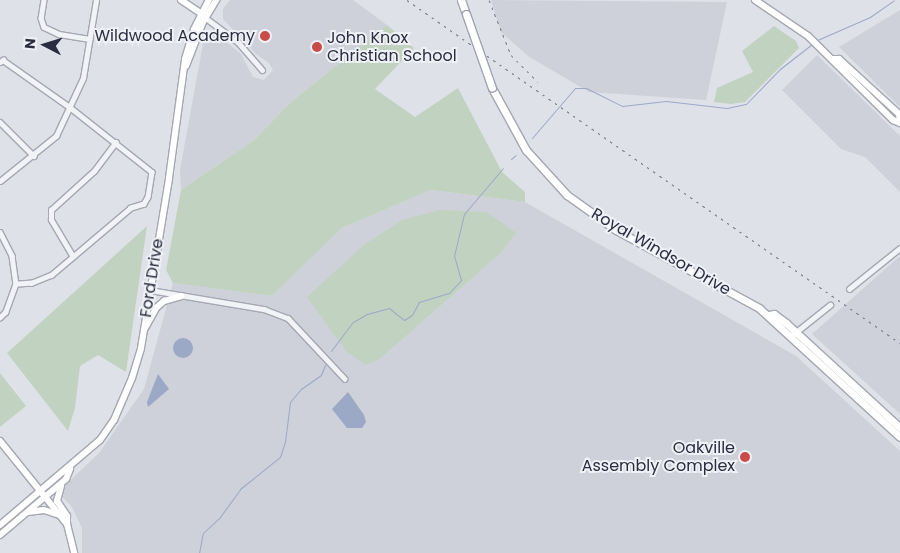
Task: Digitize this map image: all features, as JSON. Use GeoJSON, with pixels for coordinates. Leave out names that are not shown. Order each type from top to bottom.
{"type":"FeatureCollection","features":[{"type":"Feature","properties":{"kind":"main road"},"geometry":{"type":"LineString","coordinates":[[181,0],[203,16]]}},
{"type":"Feature","properties":{"kind":"main road","name":"Ford Drive"},"geometry":{"type":"LineString","coordinates":[[0,524],[40,490],[70,469],[100,440],[114,420],[132,378],[143,331],[186,66],[209,0]]}},
{"type":"Feature","properties":{"kind":"main road","name":"Ford Drive"},"geometry":{"type":"LineString","coordinates":[[203,16],[216,0]]}},
{"type":"Feature","properties":{"kind":"main road","name":"Royal Windsor Drive"},"geometry":{"type":"LineString","coordinates":[[461,0],[492,88],[526,150],[567,195],[616,230],[769,315],[774,314],[900,437]]}},
{"type":"Feature","properties":{"kind":"main road"},"geometry":{"type":"LineString","coordinates":[[755,0],[808,36],[834,59],[893,120],[900,122]]}},
{"type":"Feature","properties":{"kind":"main road"},"geometry":{"type":"LineString","coordinates":[[143,331],[156,308],[164,301],[182,296]]}},
{"type":"Feature","properties":{"kind":"main road","name":"Royal Windsor Drive"},"geometry":{"type":"LineString","coordinates":[[794,334],[900,428]]}},
{"type":"Feature","properties":{"kind":"main road"},"geometry":{"type":"LineString","coordinates":[[0,441],[67,524]]}},
{"type":"Feature","properties":{"kind":"main road","name":"Ford Drive"},"geometry":{"type":"LineString","coordinates":[[0,535],[64,480],[70,469]]}},
{"type":"Feature","properties":{"kind":"main road"},"geometry":{"type":"LineString","coordinates":[[64,480],[56,496],[67,516],[74,553]]}},
{"type":"Feature","properties":{"kind":"main road"},"geometry":{"type":"LineString","coordinates":[[25,513],[44,510],[61,516]]}},
{"type":"Feature","properties":{"kind":"street"},"geometry":{"type":"LineString","coordinates":[[44,0],[41,18],[44,27],[59,34],[90,39]]}},
{"type":"Feature","properties":{"kind":"street"},"geometry":{"type":"LineString","coordinates":[[0,181],[34,156],[56,136],[71,108],[83,78],[96,0]]}},
{"type":"Feature","properties":{"kind":"street"},"geometry":{"type":"LineString","coordinates":[[203,16],[238,42],[262,70]]}},
{"type":"Feature","properties":{"kind":"street"},"geometry":{"type":"LineString","coordinates":[[0,62],[4,60],[150,168],[148,197],[43,280],[16,284]]}},
{"type":"Feature","properties":{"kind":"street"},"geometry":{"type":"LineString","coordinates":[[0,122],[34,156]]}},
{"type":"Feature","properties":{"kind":"street"},"geometry":{"type":"LineString","coordinates":[[73,257],[51,220],[51,210],[94,171],[116,142]]}},
{"type":"Feature","properties":{"kind":"street"},"geometry":{"type":"LineString","coordinates":[[0,232],[12,256],[16,284],[6,312],[0,318]]}},
{"type":"Feature","properties":{"kind":"street"},"geometry":{"type":"LineString","coordinates":[[850,289],[900,248]]}},
{"type":"Feature","properties":{"kind":"street"},"geometry":{"type":"LineString","coordinates":[[150,290],[264,309],[288,318],[345,379]]}},
{"type":"Feature","properties":{"kind":"street"},"geometry":{"type":"LineString","coordinates":[[794,334],[830,305]]}},
{"type":"Feature","properties":{"kind":"shaded area"},"geometry":{"type":"Polygon","coordinates":[[[230,0],[353,0],[387,25],[291,102],[254,140],[181,190],[180,170],[203,44],[212,30],[241,54],[253,77],[264,80],[273,70],[269,63],[256,54],[223,19],[223,9],[230,0]]]}},
{"type":"Feature","properties":{"kind":"shaded area"},"geometry":{"type":"Polygon","coordinates":[[[491,0],[727,2],[706,100],[589,92],[528,56],[501,32],[491,0]]]}},
{"type":"Feature","properties":{"kind":"shaded area"},"geometry":{"type":"Polygon","coordinates":[[[900,10],[900,107],[839,47],[900,10]]]}},
{"type":"Feature","properties":{"kind":"shaded area"},"geometry":{"type":"Polygon","coordinates":[[[817,55],[900,136],[900,192],[865,157],[841,149],[782,90],[817,55]]]}},
{"type":"Feature","properties":{"kind":"shaded area"},"geometry":{"type":"Polygon","coordinates":[[[431,190],[525,202],[796,356],[900,451],[900,553],[82,553],[82,528],[72,507],[58,492],[99,453],[144,389],[173,283],[272,296],[342,228],[431,190]],[[516,233],[366,365],[380,359],[501,253],[516,233]]]}},
{"type":"Feature","properties":{"kind":"shaded area"},"geometry":{"type":"Polygon","coordinates":[[[900,256],[900,414],[812,334],[900,256]]]}},
{"type":"Feature","properties":{"kind":"green space"},"geometry":{"type":"Polygon","coordinates":[[[387,25],[414,48],[375,89],[415,117],[458,88],[502,172],[525,192],[525,202],[431,190],[342,228],[272,296],[173,283],[166,270],[181,190],[254,140],[291,102],[387,25]]]}},
{"type":"Feature","properties":{"kind":"green space"},"geometry":{"type":"Polygon","coordinates":[[[774,26],[796,41],[799,48],[745,102],[731,104],[714,102],[717,88],[753,72],[742,51],[774,26]]]}},
{"type":"Feature","properties":{"kind":"green space"},"geometry":{"type":"Polygon","coordinates":[[[439,210],[487,212],[516,233],[501,253],[380,359],[366,365],[347,352],[307,297],[365,244],[402,220],[439,210]]]}},
{"type":"Feature","properties":{"kind":"green space"},"geometry":{"type":"Polygon","coordinates":[[[147,226],[126,372],[98,355],[80,366],[75,408],[68,431],[7,353],[147,226]]]}},
{"type":"Feature","properties":{"kind":"green space"},"geometry":{"type":"Polygon","coordinates":[[[0,373],[26,406],[0,427],[0,373]]]}},
{"type":"Feature","properties":{"kind":"water"},"geometry":{"type":"Polygon","coordinates":[[[183,338],[190,341],[193,348],[190,355],[183,358],[176,355],[173,348],[176,341],[183,338]]]}},
{"type":"Feature","properties":{"kind":"water"},"geometry":{"type":"Polygon","coordinates":[[[158,374],[169,389],[148,407],[147,402],[158,374]]]}},
{"type":"Feature","properties":{"kind":"water"},"geometry":{"type":"Polygon","coordinates":[[[348,392],[364,415],[366,422],[362,428],[347,428],[332,409],[348,392]]]}},
{"type":"Feature","properties":{"kind":"waterway"},"geometry":{"type":"LineString","coordinates":[[815,41],[870,17],[894,0]]}},
{"type":"Feature","properties":{"kind":"waterway"},"geometry":{"type":"LineString","coordinates":[[532,138],[575,88],[586,88],[622,106],[666,101],[727,108],[746,104],[780,69],[812,44]]}},
{"type":"Feature","properties":{"kind":"waterway"},"geometry":{"type":"LineString","coordinates":[[511,159],[516,155]]}},
{"type":"Feature","properties":{"kind":"waterway"},"geometry":{"type":"LineString","coordinates":[[331,351],[353,322],[367,314],[389,308],[404,320],[412,315],[419,302],[449,293],[461,280],[454,256],[464,214],[503,168]]}},
{"type":"Feature","properties":{"kind":"waterway"},"geometry":{"type":"LineString","coordinates":[[199,553],[203,533],[220,517],[240,489],[280,457],[285,442],[290,402],[301,389],[321,375],[325,365]]}},
{"type":"Feature","properties":{"kind":"railway"},"geometry":{"type":"LineString","coordinates":[[407,0],[900,343]]}},
{"type":"Feature","properties":{"kind":"railway"},"geometry":{"type":"LineString","coordinates":[[489,0],[511,55],[538,82]]}},
{"type":"Feature","properties":{"kind":"place","name":"Wildwood Academy"},"geometry":{"type":"Point","coordinates":[265,36]}},
{"type":"Feature","properties":{"kind":"place","name":"John Knox Christian School"},"geometry":{"type":"Point","coordinates":[317,47]}},
{"type":"Feature","properties":{"kind":"place","name":"Oakville Assembly Complex"},"geometry":{"type":"Point","coordinates":[745,457]}}]}
